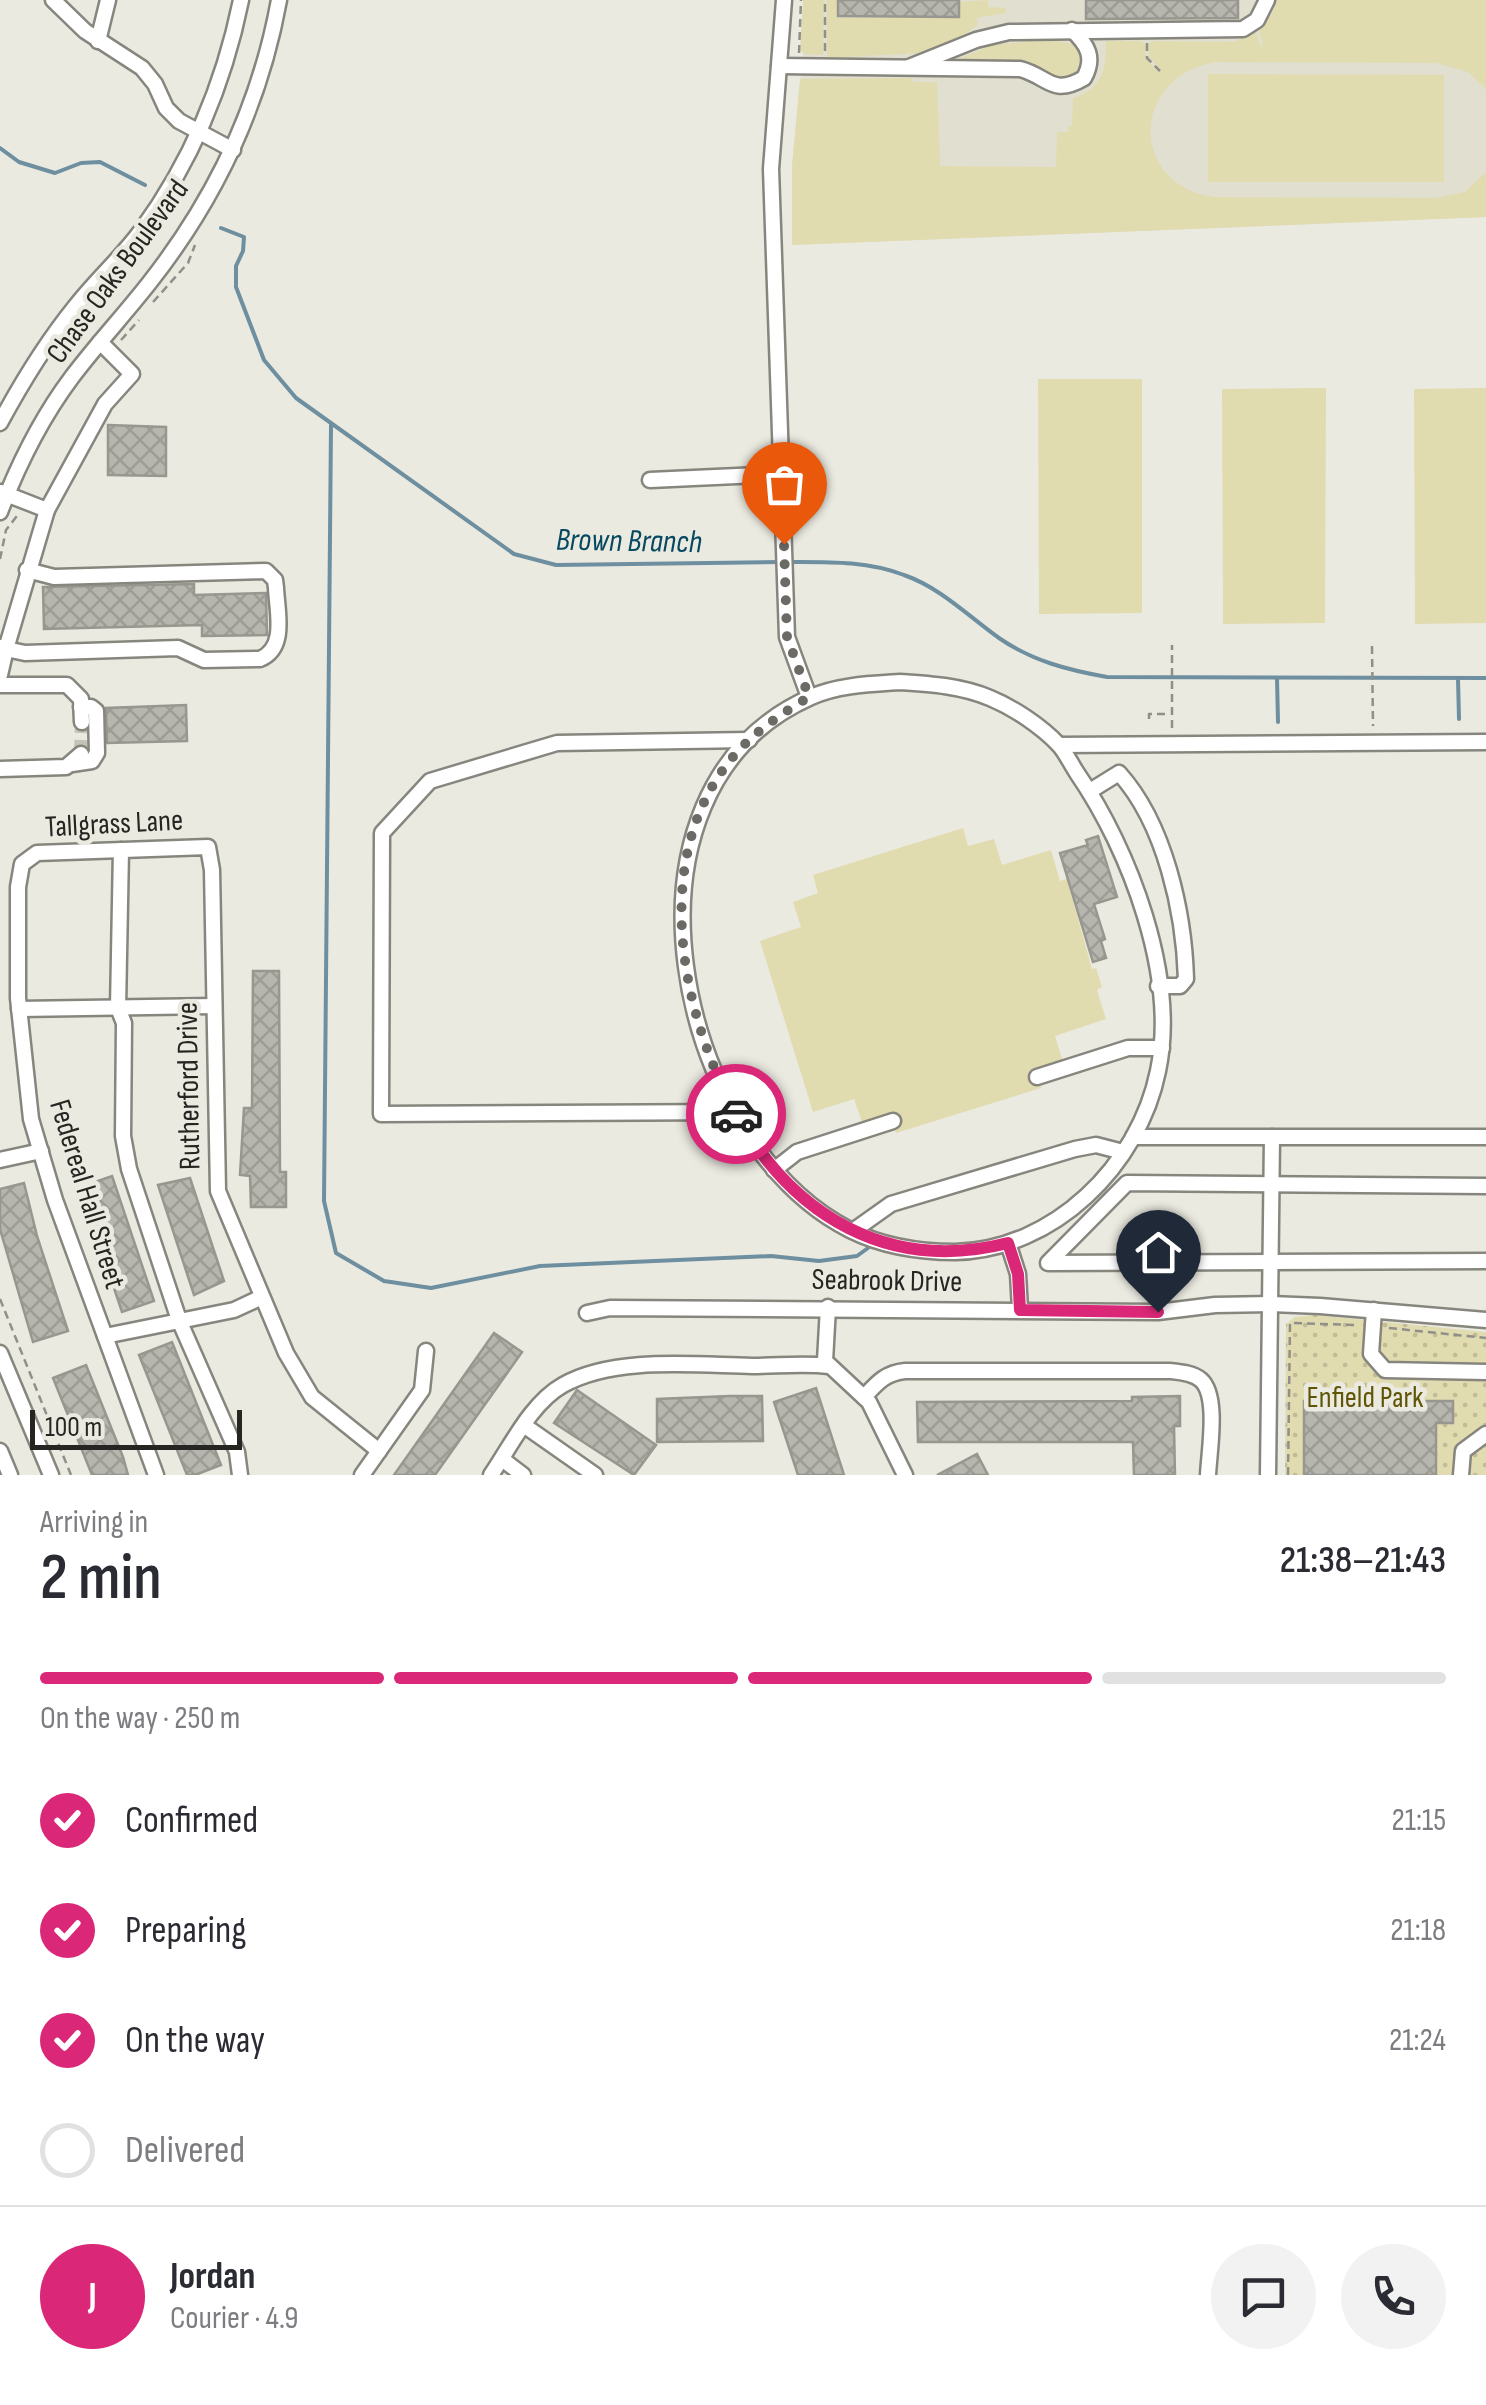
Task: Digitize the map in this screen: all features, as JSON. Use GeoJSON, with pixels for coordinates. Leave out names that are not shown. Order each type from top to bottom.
{"type":"FeatureCollection","features":[{"type":"Feature","properties":{"kind":"street"},"geometry":{"type":"LineString","coordinates":[[53,0],[98,41],[142,68],[166,108],[179,121],[234,150]]}},
{"type":"Feature","properties":{"kind":"street"},"geometry":{"type":"LineString","coordinates":[[98,41],[108,0]]}},
{"type":"Feature","properties":{"kind":"street","name":"Chase Oaks Boulevard"},"geometry":{"type":"LineString","coordinates":[[0,423],[25,377],[76,306],[142,230],[194,147],[228,54],[242,0]]}},
{"type":"Feature","properties":{"kind":"street","name":"Chase Oaks Boulevard"},"geometry":{"type":"LineString","coordinates":[[0,512],[3,493],[49,413],[100,342],[152,280],[234,150],[258,93],[279,0]]}},
{"type":"Feature","properties":{"kind":"street"},"geometry":{"type":"LineString","coordinates":[[784,0],[771,169],[787,637],[809,697]]}},
{"type":"Feature","properties":{"kind":"street"},"geometry":{"type":"LineString","coordinates":[[909,67],[992,36],[1026,31],[1243,30],[1257,20],[1267,0]]}},
{"type":"Feature","properties":{"kind":"street"},"geometry":{"type":"LineString","coordinates":[[779,66],[1020,69],[1034,72],[1046,84],[1060,87],[1084,78],[1091,65],[1089,51],[1072,30]]}},
{"type":"Feature","properties":{"kind":"street"},"geometry":{"type":"LineString","coordinates":[[0,675],[3,648],[46,510],[105,404],[132,374],[100,342]]}},
{"type":"Feature","properties":{"kind":"street"},"geometry":{"type":"LineString","coordinates":[[650,480],[782,474]]}},
{"type":"Feature","properties":{"kind":"street"},"geometry":{"type":"LineString","coordinates":[[3,493],[46,510]]}},
{"type":"Feature","properties":{"kind":"street"},"geometry":{"type":"LineString","coordinates":[[3,648],[24,653],[178,648],[204,660],[222,660],[260,659],[268,656],[277,644],[276,588],[266,571],[54,577],[27,570]]}},
{"type":"Feature","properties":{"kind":"street"},"geometry":{"type":"LineString","coordinates":[[876,683],[950,686],[992,698],[1011,709],[1060,746],[1114,833],[1138,889],[1158,986],[1162,1048],[1151,1097],[1133,1137],[1099,1183],[1076,1206],[1036,1232],[1008,1243],[958,1252],[884,1243],[853,1231],[808,1202],[774,1170],[735,1112],[710,1056],[684,952],[682,908],[688,854],[697,822],[717,779],[749,740],[809,697],[876,683]]}},
{"type":"Feature","properties":{"kind":"street"},"geometry":{"type":"LineString","coordinates":[[0,685],[67,684],[78,694],[82,714],[91,707],[96,711],[97,753],[92,761],[77,759],[39,768],[0,769]]}},
{"type":"Feature","properties":{"kind":"street"},"geometry":{"type":"LineString","coordinates":[[735,1112],[381,1114],[382,833],[430,781],[556,743],[749,740]]}},
{"type":"Feature","properties":{"kind":"street"},"geometry":{"type":"LineString","coordinates":[[1060,746],[1486,742]]}},
{"type":"Feature","properties":{"kind":"street"},"geometry":{"type":"LineString","coordinates":[[1112,745],[1112,758],[1129,784],[1167,864],[1183,918],[1186,979],[1180,986],[1158,986]]}},
{"type":"Feature","properties":{"kind":"street"},"geometry":{"type":"LineString","coordinates":[[1090,791],[1119,772]]}},
{"type":"Feature","properties":{"kind":"street","name":"Tallgrass Lane"},"geometry":{"type":"LineString","coordinates":[[25,859],[38,853],[208,847]]}},
{"type":"Feature","properties":{"kind":"street","name":"Rutherford Drive"},"geometry":{"type":"LineString","coordinates":[[208,847],[212,870],[218,1192],[286,1353],[312,1397],[379,1451]]}},
{"type":"Feature","properties":{"kind":"street"},"geometry":{"type":"LineString","coordinates":[[121,850],[118,1008],[124,1022],[122,1136],[129,1169],[179,1320],[236,1452],[240,1475]]}},
{"type":"Feature","properties":{"kind":"street","name":"Federeal Hall Street"},"geometry":{"type":"LineString","coordinates":[[25,859],[18,887],[19,1010],[32,1119],[55,1200],[156,1475]]}},
{"type":"Feature","properties":{"kind":"street"},"geometry":{"type":"LineString","coordinates":[[19,1010],[214,1006]]}},
{"type":"Feature","properties":{"kind":"street"},"geometry":{"type":"LineString","coordinates":[[1038,1077],[1128,1048],[1162,1048]]}},
{"type":"Feature","properties":{"kind":"street"},"geometry":{"type":"LineString","coordinates":[[774,1170],[798,1152],[893,1122]]}},
{"type":"Feature","properties":{"kind":"street"},"geometry":{"type":"LineString","coordinates":[[1133,1137],[1486,1137]]}},
{"type":"Feature","properties":{"kind":"street"},"geometry":{"type":"LineString","coordinates":[[1268,1475],[1272,1137]]}},
{"type":"Feature","properties":{"kind":"street"},"geometry":{"type":"LineString","coordinates":[[853,1231],[891,1204],[1075,1149],[1096,1145],[1123,1152]]}},
{"type":"Feature","properties":{"kind":"street"},"geometry":{"type":"LineString","coordinates":[[0,1160],[41,1151]]}},
{"type":"Feature","properties":{"kind":"street"},"geometry":{"type":"LineString","coordinates":[[1486,1186],[1128,1183],[1048,1263],[1486,1261]]}},
{"type":"Feature","properties":{"kind":"street"},"geometry":{"type":"LineString","coordinates":[[1008,1243],[1018,1274],[1020,1310]]}},
{"type":"Feature","properties":{"kind":"street"},"geometry":{"type":"LineString","coordinates":[[105,1336],[234,1310],[262,1296]]}},
{"type":"Feature","properties":{"kind":"street","name":"Seabrook Drive"},"geometry":{"type":"LineString","coordinates":[[587,1313],[610,1308],[828,1307],[1158,1312],[1271,1304],[1373,1318],[1486,1320]]}},
{"type":"Feature","properties":{"kind":"street"},"geometry":{"type":"LineString","coordinates":[[828,1307],[825,1361],[877,1414],[906,1475]]}},
{"type":"Feature","properties":{"kind":"street"},"geometry":{"type":"LineString","coordinates":[[1373,1318],[1371,1354],[1386,1370],[1486,1372]]}},
{"type":"Feature","properties":{"kind":"street"},"geometry":{"type":"LineString","coordinates":[[362,1475],[422,1390],[426,1350]]}},
{"type":"Feature","properties":{"kind":"street"},"geometry":{"type":"LineString","coordinates":[[0,1354],[50,1475]]}},
{"type":"Feature","properties":{"kind":"street"},"geometry":{"type":"LineString","coordinates":[[491,1475],[524,1426],[561,1386],[617,1368],[802,1363],[828,1366]]}},
{"type":"Feature","properties":{"kind":"street"},"geometry":{"type":"LineString","coordinates":[[864,1397],[880,1379],[905,1371],[1188,1373],[1201,1380],[1210,1397],[1208,1475]]}},
{"type":"Feature","properties":{"kind":"street"},"geometry":{"type":"LineString","coordinates":[[524,1426],[594,1475]]}},
{"type":"Feature","properties":{"kind":"street"},"geometry":{"type":"LineString","coordinates":[[1461,1475],[1462,1451],[1486,1434]]}},
{"type":"Feature","properties":{"kind":"street"},"geometry":{"type":"LineString","coordinates":[[0,1451],[10,1475]]}},
{"type":"Feature","properties":{"kind":"street"},"geometry":{"type":"LineString","coordinates":[[502,1460],[523,1475]]}},
{"type":"Feature","properties":{"kind":"path"},"geometry":{"type":"LineString","coordinates":[[801,0],[797,48],[807,57]]}},
{"type":"Feature","properties":{"kind":"path"},"geometry":{"type":"LineString","coordinates":[[825,0],[825,56]]}},
{"type":"Feature","properties":{"kind":"path"},"geometry":{"type":"LineString","coordinates":[[1147,41],[1147,58],[1160,71]]}},
{"type":"Feature","properties":{"kind":"path"},"geometry":{"type":"LineString","coordinates":[[0,559],[6,530],[16,521],[16,509]]}},
{"type":"Feature","properties":{"kind":"path"},"geometry":{"type":"LineString","coordinates":[[1148,719],[1148,714],[1172,717],[1172,645]]}},
{"type":"Feature","properties":{"kind":"path"},"geometry":{"type":"LineString","coordinates":[[1372,646],[1372,712]]}},
{"type":"Feature","properties":{"kind":"path"},"geometry":{"type":"LineString","coordinates":[[0,1300],[71,1475]]}},
{"type":"Feature","properties":{"kind":"path"},"geometry":{"type":"LineString","coordinates":[[1288,1475],[1290,1323],[1373,1318],[1486,1338]]}},
{"type":"Feature","properties":{"kind":"shaded area"},"geometry":{"type":"Polygon","coordinates":[[[808,0],[1486,0],[1486,217],[792,245],[792,166],[808,0]]]}},
{"type":"Feature","properties":{"kind":"green space"},"geometry":{"type":"Polygon","coordinates":[[[803,0],[824,0],[823,55],[804,54],[800,50],[803,0]]]}},
{"type":"Feature","properties":{"kind":"green space"},"geometry":{"type":"Polygon","coordinates":[[[827,0],[837,0],[837,18],[958,17],[959,2],[988,0],[988,7],[1006,8],[1006,13],[976,18],[978,25],[953,42],[920,53],[827,58],[827,0]]]}},
{"type":"Feature","properties":{"kind":"green space"},"geometry":{"type":"Polygon","coordinates":[[[1275,0],[1486,0],[1486,89],[1468,72],[1436,63],[1216,62],[1187,71],[1167,88],[1155,108],[1151,131],[1155,154],[1167,174],[1187,189],[1215,197],[1436,198],[1465,192],[1486,172],[1486,217],[792,245],[792,166],[800,79],[912,78],[913,82],[937,82],[940,166],[1056,167],[1057,132],[1068,132],[1072,126],[1073,98],[1091,89],[1101,77],[1106,41],[1141,41],[1146,45],[1146,59],[1159,72],[1149,57],[1148,45],[1152,41],[1234,42],[1256,32],[1263,47],[1259,30],[1272,14],[1275,0]]]}},
{"type":"Feature","properties":{"kind":"green space"},"geometry":{"type":"Polygon","coordinates":[[[1034,41],[1074,45],[1082,61],[1076,73],[1061,79],[1023,62],[956,60],[993,45],[1034,41]]]}},
{"type":"Feature","properties":{"kind":"green space"},"geometry":{"type":"Polygon","coordinates":[[[1208,74],[1444,75],[1444,182],[1208,182],[1208,74]]]}},
{"type":"Feature","properties":{"kind":"green space"},"geometry":{"type":"Polygon","coordinates":[[[1038,379],[1142,379],[1142,613],[1039,614],[1038,379]]]}},
{"type":"Feature","properties":{"kind":"green space"},"geometry":{"type":"Polygon","coordinates":[[[1326,388],[1325,623],[1223,624],[1222,389],[1326,388]]]}},
{"type":"Feature","properties":{"kind":"green space"},"geometry":{"type":"Polygon","coordinates":[[[1486,388],[1486,623],[1415,624],[1414,389],[1486,388]]]}},
{"type":"Feature","properties":{"kind":"green space"},"geometry":{"type":"Polygon","coordinates":[[[963,828],[968,846],[994,839],[1002,865],[1051,850],[1060,881],[1067,879],[1092,969],[1096,968],[1102,987],[1097,990],[1106,1019],[1055,1036],[1063,1062],[1036,1072],[1041,1088],[896,1133],[891,1116],[863,1125],[854,1099],[813,1112],[760,941],[801,927],[793,902],[818,893],[813,875],[963,828]]]}},
{"type":"Feature","properties":{"kind":"green space","name":"Enfield Park"},"geometry":{"type":"Polygon","coordinates":[[[1314,1315],[1486,1332],[1486,1475],[1285,1475],[1286,1324],[1295,1317],[1314,1315]]]}},
{"type":"Feature","properties":{"kind":"building"},"geometry":{"type":"Polygon","coordinates":[[[838,0],[959,0],[959,17],[838,16],[838,0]]]}},
{"type":"Feature","properties":{"kind":"building"},"geometry":{"type":"Polygon","coordinates":[[[1086,0],[1238,0],[1238,18],[1086,19],[1086,0]]]}},
{"type":"Feature","properties":{"kind":"building"},"geometry":{"type":"Polygon","coordinates":[[[108,425],[166,427],[166,476],[108,475],[108,425]]]}},
{"type":"Feature","properties":{"kind":"building"},"geometry":{"type":"Polygon","coordinates":[[[194,584],[194,595],[266,593],[267,635],[202,636],[202,625],[44,629],[43,587],[194,584]]]}},
{"type":"Feature","properties":{"kind":"building"},"geometry":{"type":"Polygon","coordinates":[[[186,705],[187,741],[107,743],[106,708],[186,705]]]}},
{"type":"Feature","properties":{"kind":"building"},"geometry":{"type":"Polygon","coordinates":[[[1098,836],[1117,897],[1094,904],[1105,939],[1101,941],[1106,958],[1093,962],[1060,853],[1088,845],[1086,840],[1098,836]]]}},
{"type":"Feature","properties":{"kind":"building"},"geometry":{"type":"Polygon","coordinates":[[[253,971],[279,971],[280,1172],[286,1172],[286,1207],[251,1207],[250,1176],[240,1175],[244,1108],[252,1108],[253,971]]]}},
{"type":"Feature","properties":{"kind":"building"},"geometry":{"type":"Polygon","coordinates":[[[112,1176],[154,1301],[122,1312],[80,1187],[112,1176]]]}},
{"type":"Feature","properties":{"kind":"building"},"geometry":{"type":"Polygon","coordinates":[[[190,1178],[224,1281],[194,1295],[158,1185],[190,1178]]]}},
{"type":"Feature","properties":{"kind":"building"},"geometry":{"type":"Polygon","coordinates":[[[24,1183],[68,1331],[33,1342],[0,1229],[0,1189],[24,1183]]]}},
{"type":"Feature","properties":{"kind":"building"},"geometry":{"type":"Polygon","coordinates":[[[494,1333],[522,1352],[435,1475],[394,1475],[494,1333]]]}},
{"type":"Feature","properties":{"kind":"building"},"geometry":{"type":"Polygon","coordinates":[[[172,1342],[221,1465],[195,1475],[187,1475],[139,1355],[172,1342]]]}},
{"type":"Feature","properties":{"kind":"building"},"geometry":{"type":"Polygon","coordinates":[[[86,1365],[128,1475],[92,1475],[53,1378],[86,1365]]]}},
{"type":"Feature","properties":{"kind":"building"},"geometry":{"type":"Polygon","coordinates":[[[816,1388],[844,1475],[798,1475],[774,1402],[816,1388]]]}},
{"type":"Feature","properties":{"kind":"building"},"geometry":{"type":"Polygon","coordinates":[[[577,1390],[656,1445],[634,1475],[554,1423],[577,1390]]]}},
{"type":"Feature","properties":{"kind":"building"},"geometry":{"type":"Polygon","coordinates":[[[762,1396],[763,1441],[657,1442],[657,1399],[762,1396]]]}},
{"type":"Feature","properties":{"kind":"building"},"geometry":{"type":"Polygon","coordinates":[[[1180,1396],[1180,1426],[1174,1426],[1175,1475],[1134,1475],[1133,1442],[918,1442],[917,1402],[1132,1401],[1132,1397],[1180,1396]]]}},
{"type":"Feature","properties":{"kind":"building"},"geometry":{"type":"Polygon","coordinates":[[[1304,1401],[1453,1401],[1453,1423],[1436,1423],[1436,1475],[1304,1475],[1304,1401]]]}},
{"type":"Feature","properties":{"kind":"building"},"geometry":{"type":"Polygon","coordinates":[[[977,1454],[988,1475],[937,1475],[977,1454]]]}},
{"type":"Feature","properties":{"kind":"waterway","name":"Brown Branch"},"geometry":{"type":"LineString","coordinates":[[0,148],[19,162],[55,173],[81,163],[100,162],[145,185]]}},
{"type":"Feature","properties":{"kind":"waterway","name":"Brown Branch"},"geometry":{"type":"LineString","coordinates":[[221,228],[244,237],[236,266],[236,287],[264,360],[296,398],[514,554],[556,565],[781,562]]}},
{"type":"Feature","properties":{"kind":"waterway"},"geometry":{"type":"LineString","coordinates":[[331,425],[324,1201],[336,1253],[384,1281],[431,1288],[540,1266],[771,1256],[819,1261],[857,1256],[868,1248]]}},
{"type":"Feature","properties":{"kind":"waterway","name":"Brown Branch"},"geometry":{"type":"LineString","coordinates":[[790,562],[862,565],[904,575],[942,595],[1024,653],[1064,668],[1107,677],[1486,678]]}},
{"type":"Feature","properties":{"kind":"waterway"},"geometry":{"type":"LineString","coordinates":[[1277,678],[1278,722]]}},
{"type":"Feature","properties":{"kind":"waterway"},"geometry":{"type":"LineString","coordinates":[[1458,679],[1459,719]]}},
{"type":"Feature","properties":{"kind":"tunnel"},"geometry":{"type":"LineString","coordinates":[[81,754],[82,722]]}},
{"type":"Feature","properties":{"kind":"way so far"},"geometry":{"type":"LineString","coordinates":[[736,1114],[710,1056],[697,1014],[684,952],[682,890],[692,835],[717,779],[764,727],[809,697],[787,637],[784,544]]}},
{"type":"Feature","properties":{"kind":"route"},"geometry":{"type":"LineString","coordinates":[[736,1114],[763,1157],[788,1184],[851,1231],[884,1243],[929,1251],[958,1252],[1008,1243],[1018,1274],[1020,1310],[1158,1312]]}}]}
